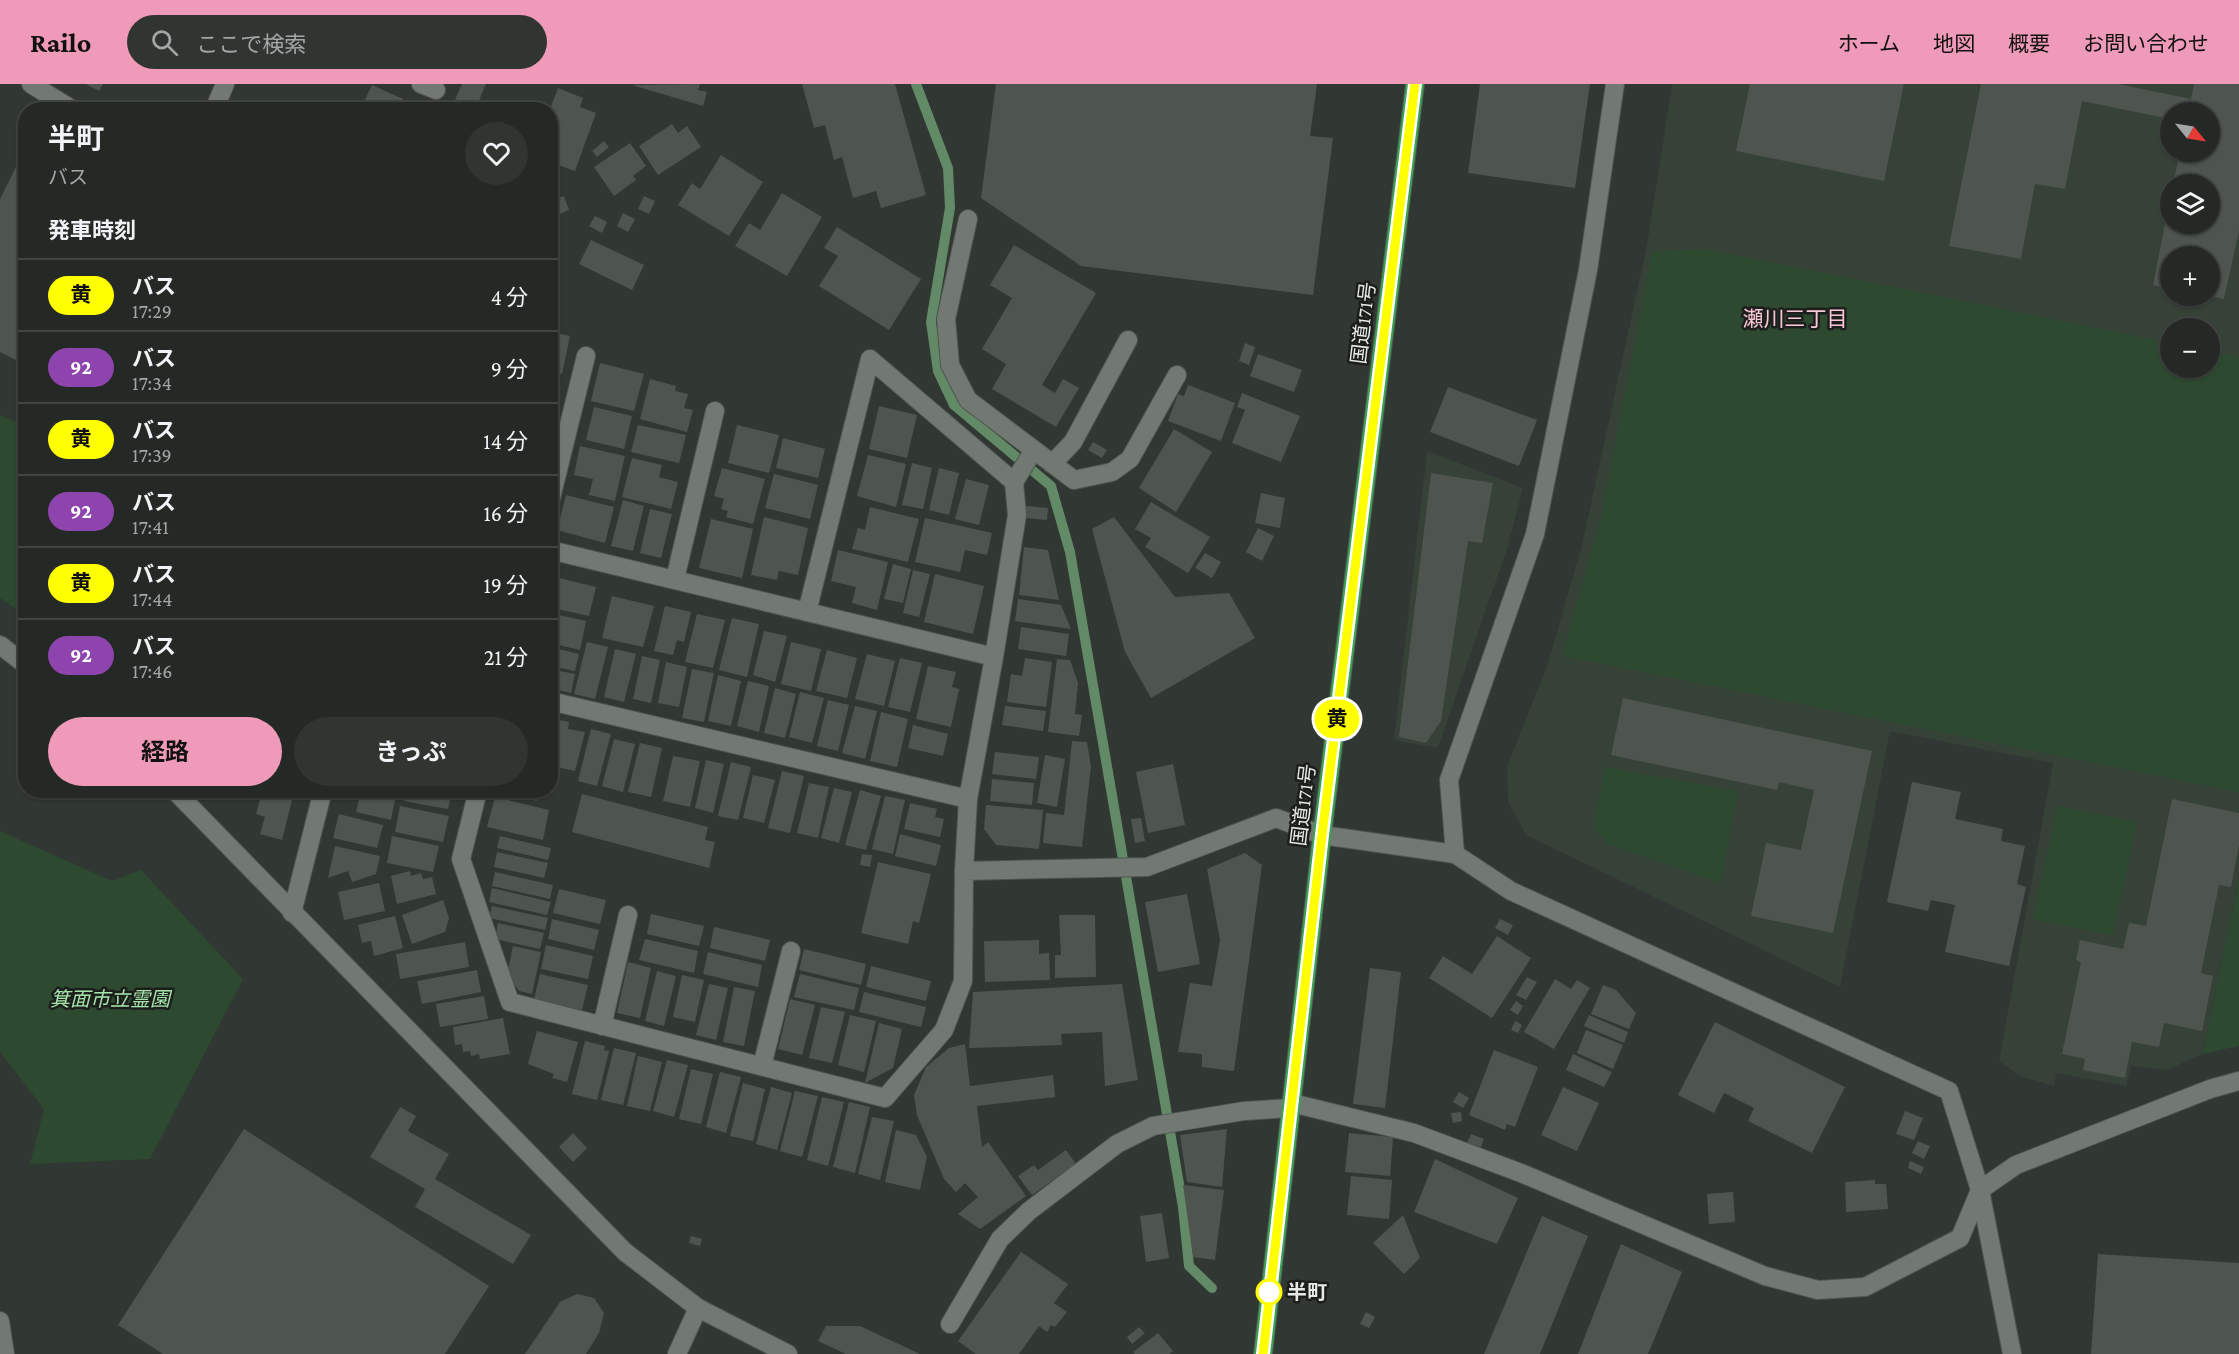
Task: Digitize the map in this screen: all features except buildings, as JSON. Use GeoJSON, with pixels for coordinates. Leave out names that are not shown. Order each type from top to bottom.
{"type":"FeatureCollection","features":[{"type":"Feature","properties":{"kind":"highway","name":"国道171号"},"geometry":{"type":"LineString","coordinates":[[1263,1354],[1322,835],[1415,84]]}},
{"type":"Feature","properties":{"kind":"street"},"geometry":{"type":"LineString","coordinates":[[31,84],[60,102]]}},
{"type":"Feature","properties":{"kind":"street"},"geometry":{"type":"LineString","coordinates":[[217,102],[225,84]]}},
{"type":"Feature","properties":{"kind":"street"},"geometry":{"type":"LineString","coordinates":[[1455,854],[1449,780],[1535,534],[1588,270],[1615,84]]}},
{"type":"Feature","properties":{"kind":"street"},"geometry":{"type":"LineString","coordinates":[[968,219],[946,320],[950,365],[968,400],[1032,453],[1074,480],[1112,472],[1130,459],[1176,375]]}},
{"type":"Feature","properties":{"kind":"street"},"geometry":{"type":"LineString","coordinates":[[1052,464],[1073,442],[1128,340]]}},
{"type":"Feature","properties":{"kind":"street"},"geometry":{"type":"LineString","coordinates":[[558,470],[586,356]]}},
{"type":"Feature","properties":{"kind":"street"},"geometry":{"type":"LineString","coordinates":[[807,612],[870,359],[1016,479]]}},
{"type":"Feature","properties":{"kind":"street"},"geometry":{"type":"LineString","coordinates":[[675,579],[715,411]]}},
{"type":"Feature","properties":{"kind":"street"},"geometry":{"type":"LineString","coordinates":[[476,798],[461,859],[510,1002],[885,1098],[944,1030],[963,981],[964,871],[968,799],[1017,515],[1016,479],[1032,453]]}},
{"type":"Feature","properties":{"kind":"street"},"geometry":{"type":"LineString","coordinates":[[558,552],[994,657]]}},
{"type":"Feature","properties":{"kind":"street"},"geometry":{"type":"LineString","coordinates":[[0,645],[18,659]]}},
{"type":"Feature","properties":{"kind":"street"},"geometry":{"type":"LineString","coordinates":[[558,703],[968,799]]}},
{"type":"Feature","properties":{"kind":"street"},"geometry":{"type":"LineString","coordinates":[[182,798],[625,1252],[698,1308],[788,1354]]}},
{"type":"Feature","properties":{"kind":"street"},"geometry":{"type":"LineString","coordinates":[[292,913],[321,798]]}},
{"type":"Feature","properties":{"kind":"street"},"geometry":{"type":"LineString","coordinates":[[964,871],[1147,867],[1276,818],[1322,835],[1455,854],[1510,891],[1949,1091],[1980,1190],[2012,1354]]}},
{"type":"Feature","properties":{"kind":"street"},"geometry":{"type":"LineString","coordinates":[[602,1026],[628,915]]}},
{"type":"Feature","properties":{"kind":"street"},"geometry":{"type":"LineString","coordinates":[[762,1066],[791,951]]}},
{"type":"Feature","properties":{"kind":"street"},"geometry":{"type":"LineString","coordinates":[[950,1324],[1000,1239],[1029,1210],[1117,1144],[1153,1126],[1244,1111],[1292,1106],[1414,1133],[1521,1173],[1765,1276],[1818,1290],[1865,1287],[1960,1238],[1980,1190],[2016,1165],[2210,1089],[2239,1081]]}},
{"type":"Feature","properties":{"kind":"street"},"geometry":{"type":"LineString","coordinates":[[677,1354],[698,1308]]}},
{"type":"Feature","properties":{"kind":"street"},"geometry":{"type":"LineString","coordinates":[[0,1321],[5,1354]]}},
{"type":"Feature","properties":{"kind":"shaded area"},"geometry":{"type":"Polygon","coordinates":[[[1672,84],[2239,84],[2239,877],[2203,1054],[2167,1070],[2131,1066],[2126,1086],[2056,1073],[2054,1086],[2020,1076],[1999,1061],[2053,763],[1890,731],[1840,987],[1526,835],[1508,802],[1507,767],[1548,663],[1582,545],[1647,245],[1672,84]]]}},
{"type":"Feature","properties":{"kind":"shaded area"},"geometry":{"type":"Polygon","coordinates":[[[1427,451],[1523,488],[1507,549],[1438,748],[1394,740],[1427,451]]]}},
{"type":"Feature","properties":{"kind":"green space"},"geometry":{"type":"Polygon","coordinates":[[[1706,249],[2160,341],[2160,378],[2220,378],[2220,353],[2239,357],[2239,792],[1562,656],[1601,517],[1652,252],[1706,249]]]}},
{"type":"Feature","properties":{"kind":"green space"},"geometry":{"type":"Polygon","coordinates":[[[0,415],[18,423],[18,610],[0,598],[0,415]]]}},
{"type":"Feature","properties":{"kind":"green space"},"geometry":{"type":"Polygon","coordinates":[[[1605,767],[1738,791],[1721,883],[1608,844],[1593,828],[1605,767]]]}},
{"type":"Feature","properties":{"kind":"green space"},"geometry":{"type":"Polygon","coordinates":[[[2057,806],[2137,822],[2113,936],[2033,919],[2057,806]]]}},
{"type":"Feature","properties":{"kind":"green space","name":"箕面市立霊園"},"geometry":{"type":"Polygon","coordinates":[[[0,831],[112,881],[141,870],[243,979],[150,1159],[30,1164],[44,1109],[0,1052],[0,831]]]}},
{"type":"Feature","properties":{"kind":"green space"},"geometry":{"type":"Polygon","coordinates":[[[2239,877],[2239,1046],[2203,1054],[2239,877]]]}},
{"type":"Feature","properties":{"kind":"waterway"},"geometry":{"type":"LineString","coordinates":[[916,84],[948,168],[950,208],[931,322],[938,371],[954,405],[1051,486],[1070,552],[1183,1207],[1189,1266],[1212,1288]]}},
{"type":"Feature","properties":{"kind":"bus line","name":"黄"},"geometry":{"type":"LineString","coordinates":[[1263,1354],[1322,835],[1415,84]]}},
{"type":"Feature","properties":{"kind":"place","name":"半町"},"geometry":{"type":"Point","coordinates":[1269,1292]}},
{"type":"Feature","properties":{"kind":"district","name":"瀬川三丁目"},"geometry":{"type":"Point","coordinates":[1795,319]}}]}
